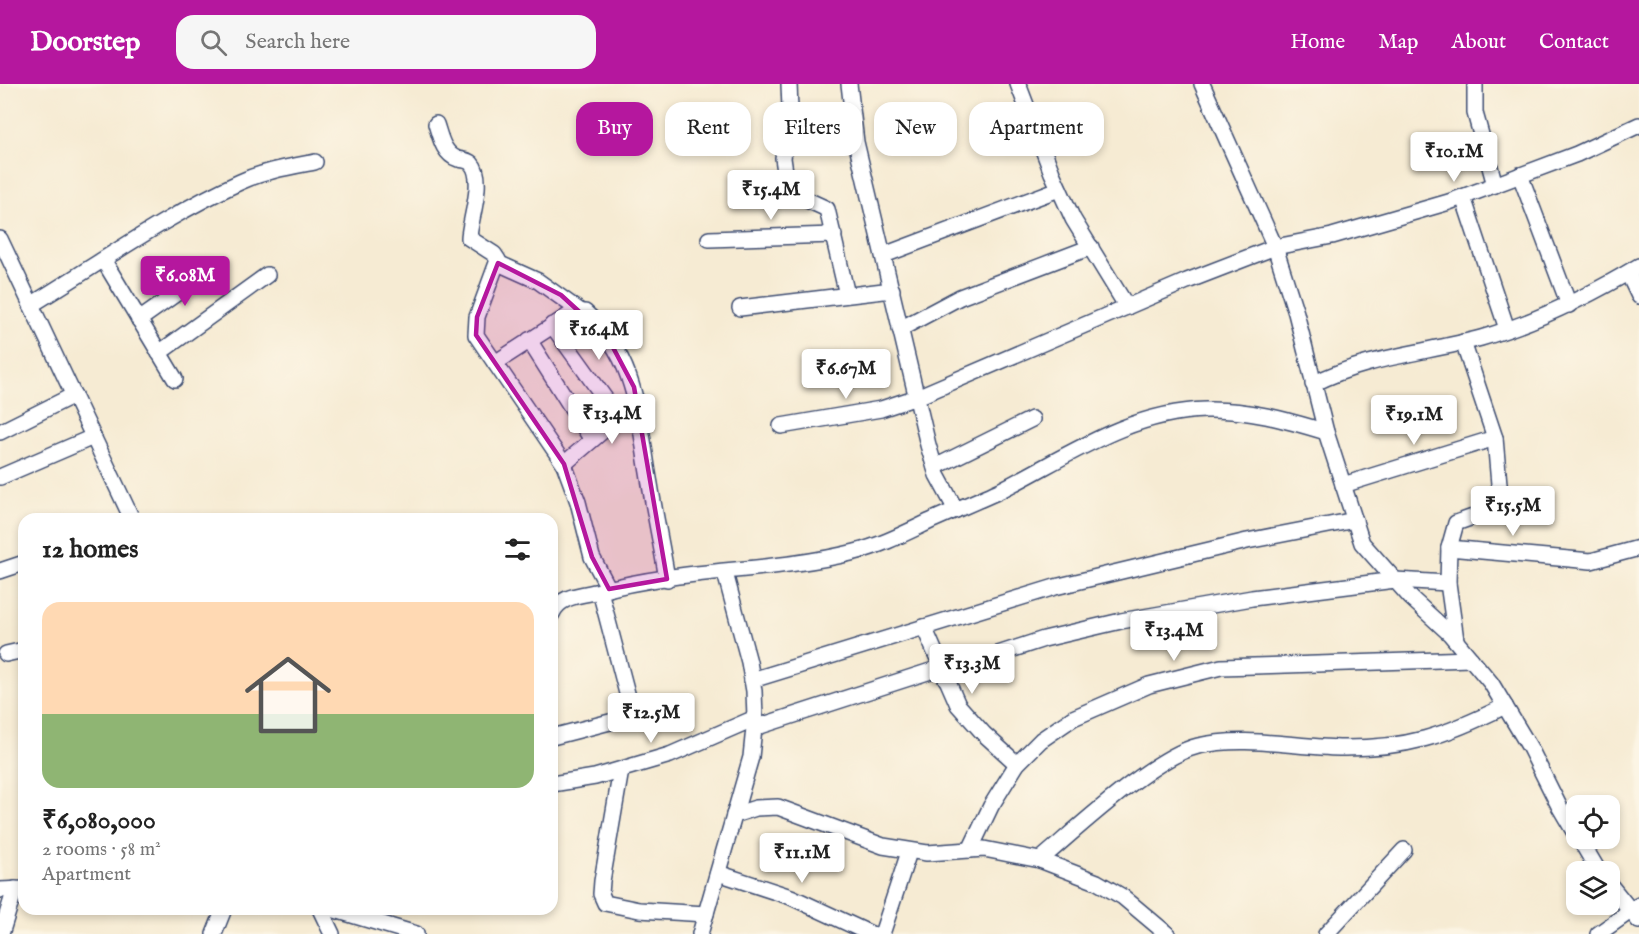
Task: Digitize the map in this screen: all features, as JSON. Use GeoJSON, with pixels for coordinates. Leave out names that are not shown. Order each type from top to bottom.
{"type":"FeatureCollection","features":[{"type":"Feature","properties":{"kind":"street"},"geometry":{"type":"LineString","coordinates":[[789,84],[790,109],[783,158],[787,185],[792,193],[827,209],[847,296]]}},
{"type":"Feature","properties":{"kind":"street"},"geometry":{"type":"LineString","coordinates":[[849,84],[856,142],[917,397],[935,467],[946,496],[956,510]]}},
{"type":"Feature","properties":{"kind":"street"},"geometry":{"type":"LineString","coordinates":[[1018,84],[1059,189],[1127,307]]}},
{"type":"Feature","properties":{"kind":"street"},"geometry":{"type":"LineString","coordinates":[[1202,84],[1275,247],[1296,313],[1326,432],[1362,543],[1395,580],[1456,640],[1471,659],[1504,706],[1566,816]]}},
{"type":"Feature","properties":{"kind":"street"},"geometry":{"type":"LineString","coordinates":[[1475,84],[1475,113],[1495,185]]}},
{"type":"Feature","properties":{"kind":"street"},"geometry":{"type":"LineString","coordinates":[[436,124],[448,152],[472,165],[477,208],[469,238],[495,254],[498,263],[475,330],[479,342],[564,464],[578,502],[592,557],[605,590],[633,716],[558,735]]}},
{"type":"Feature","properties":{"kind":"street"},"geometry":{"type":"LineString","coordinates":[[781,426],[837,419],[881,410],[1275,247],[1332,236],[1463,197],[1577,154],[1639,125]]}},
{"type":"Feature","properties":{"kind":"street"},"geometry":{"type":"LineString","coordinates":[[31,305],[184,211],[241,181],[273,170],[315,162]]}},
{"type":"Feature","properties":{"kind":"street"},"geometry":{"type":"LineString","coordinates":[[1520,175],[1569,305]]}},
{"type":"Feature","properties":{"kind":"street"},"geometry":{"type":"LineString","coordinates":[[884,255],[1059,189]]}},
{"type":"Feature","properties":{"kind":"street"},"geometry":{"type":"LineString","coordinates":[[1463,197],[1507,329]]}},
{"type":"Feature","properties":{"kind":"street"},"geometry":{"type":"LineString","coordinates":[[709,239],[834,235]]}},
{"type":"Feature","properties":{"kind":"street"},"geometry":{"type":"LineString","coordinates":[[2,247],[129,513]]}},
{"type":"Feature","properties":{"kind":"street"},"geometry":{"type":"LineString","coordinates":[[900,329],[960,297],[1091,247]]}},
{"type":"Feature","properties":{"kind":"street"},"geometry":{"type":"LineString","coordinates":[[104,261],[175,379]]}},
{"type":"Feature","properties":{"kind":"street"},"geometry":{"type":"LineString","coordinates":[[498,263],[538,281],[590,316],[608,338],[624,364],[638,401],[667,579]]}},
{"type":"Feature","properties":{"kind":"street"},"geometry":{"type":"LineString","coordinates":[[139,320],[211,268]]}},
{"type":"Feature","properties":{"kind":"street"},"geometry":{"type":"LineString","coordinates":[[1313,384],[1340,370],[1463,342],[1507,329],[1569,305],[1634,269],[1639,296]]}},
{"type":"Feature","properties":{"kind":"street"},"geometry":{"type":"LineString","coordinates":[[159,353],[267,275]]}},
{"type":"Feature","properties":{"kind":"street"},"geometry":{"type":"LineString","coordinates":[[740,308],[892,290]]}},
{"type":"Feature","properties":{"kind":"street"},"geometry":{"type":"LineString","coordinates":[[495,363],[552,324],[580,311]]}},
{"type":"Feature","properties":{"kind":"street"},"geometry":{"type":"LineString","coordinates":[[552,324],[619,418]]}},
{"type":"Feature","properties":{"kind":"street"},"geometry":{"type":"LineString","coordinates":[[529,340],[592,440]]}},
{"type":"Feature","properties":{"kind":"street"},"geometry":{"type":"LineString","coordinates":[[1456,640],[1448,583],[1449,548],[1456,523],[1501,507],[1495,438],[1463,342]]}},
{"type":"Feature","properties":{"kind":"street"},"geometry":{"type":"LineString","coordinates":[[0,432],[74,395]]}},
{"type":"Feature","properties":{"kind":"street"},"geometry":{"type":"LineString","coordinates":[[564,464],[638,401]]}},
{"type":"Feature","properties":{"kind":"street"},"geometry":{"type":"LineString","coordinates":[[558,605],[565,599],[667,579],[725,573],[857,552],[1001,490],[1113,431],[1167,414],[1206,410],[1234,411],[1288,421],[1326,432]]}},
{"type":"Feature","properties":{"kind":"street"},"geometry":{"type":"LineString","coordinates":[[935,467],[1032,419]]}},
{"type":"Feature","properties":{"kind":"street"},"geometry":{"type":"LineString","coordinates":[[0,477],[93,437]]}},
{"type":"Feature","properties":{"kind":"street"},"geometry":{"type":"LineString","coordinates":[[1343,485],[1495,438]]}},
{"type":"Feature","properties":{"kind":"street"},"geometry":{"type":"LineString","coordinates":[[752,680],[1055,587],[1247,541],[1354,520]]}},
{"type":"Feature","properties":{"kind":"street"},"geometry":{"type":"LineString","coordinates":[[1449,548],[1591,561],[1639,548]]}},
{"type":"Feature","properties":{"kind":"street"},"geometry":{"type":"LineString","coordinates":[[0,571],[18,565]]}},
{"type":"Feature","properties":{"kind":"street"},"geometry":{"type":"LineString","coordinates":[[700,934],[751,757],[754,723],[752,680],[725,573]]}},
{"type":"Feature","properties":{"kind":"street"},"geometry":{"type":"LineString","coordinates":[[558,783],[621,770],[670,755],[754,723],[943,674],[1044,639],[1121,621],[1252,598],[1395,580],[1448,583]]}},
{"type":"Feature","properties":{"kind":"street"},"geometry":{"type":"LineString","coordinates":[[924,627],[958,705],[1017,764]]}},
{"type":"Feature","properties":{"kind":"street"},"geometry":{"type":"LineString","coordinates":[[6,654],[18,651]]}},
{"type":"Feature","properties":{"kind":"street"},"geometry":{"type":"LineString","coordinates":[[970,850],[991,806],[1017,764],[1041,740],[1073,718],[1149,685],[1221,667],[1471,659]]}},
{"type":"Feature","properties":{"kind":"street"},"geometry":{"type":"LineString","coordinates":[[1040,860],[1161,764],[1197,746],[1235,742],[1340,748],[1409,745],[1462,728],[1504,706]]}},
{"type":"Feature","properties":{"kind":"street"},"geometry":{"type":"LineString","coordinates":[[621,770],[602,881],[601,894],[605,903],[639,910],[706,914]]}},
{"type":"Feature","properties":{"kind":"street"},"geometry":{"type":"LineString","coordinates":[[734,815],[756,808],[778,807],[883,846],[909,852],[984,849],[1040,860],[1097,882],[1123,897],[1167,934]]}},
{"type":"Feature","properties":{"kind":"street"},"geometry":{"type":"LineString","coordinates":[[1326,934],[1404,850]]}},
{"type":"Feature","properties":{"kind":"street"},"geometry":{"type":"LineString","coordinates":[[882,934],[909,852]]}},
{"type":"Feature","properties":{"kind":"street"},"geometry":{"type":"LineString","coordinates":[[718,873],[791,897],[871,934]]}},
{"type":"Feature","properties":{"kind":"street"},"geometry":{"type":"LineString","coordinates":[[1,934],[13,890]]}},
{"type":"Feature","properties":{"kind":"street"},"geometry":{"type":"LineString","coordinates":[[1598,934],[1636,912],[1620,895]]}},
{"type":"Feature","properties":{"kind":"street"},"geometry":{"type":"LineString","coordinates":[[214,934],[222,915]]}},
{"type":"Feature","properties":{"kind":"street"},"geometry":{"type":"LineString","coordinates":[[323,915],[332,934]]}},
{"type":"Feature","properties":{"kind":"street"},"geometry":{"type":"LineString","coordinates":[[352,915],[416,934]]}},
{"type":"Feature","properties":{"kind":"highlighted area"},"geometry":{"type":"Polygon","coordinates":[[[498,263],[561,295],[608,338],[634,387],[667,579],[609,589],[592,557],[564,464],[476,335],[477,317],[498,263]]]}}]}
